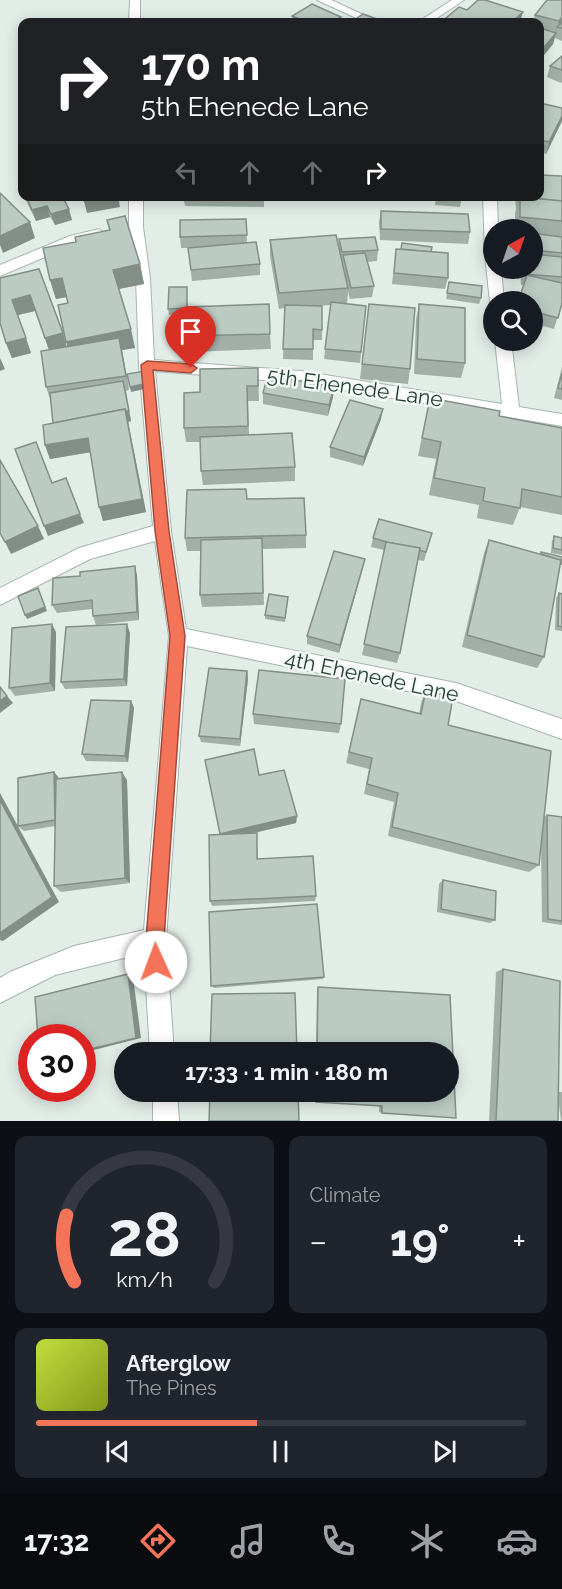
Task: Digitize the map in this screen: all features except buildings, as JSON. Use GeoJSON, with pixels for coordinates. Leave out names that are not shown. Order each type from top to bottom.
{"type":"FeatureCollection","features":[{"type":"Feature","properties":{"kind":"street"},"geometry":{"type":"LineString","coordinates":[[135,0],[135,18]]}},
{"type":"Feature","properties":{"kind":"street"},"geometry":{"type":"LineString","coordinates":[[322,0],[364,18]]}},
{"type":"Feature","properties":{"kind":"street"},"geometry":{"type":"LineString","coordinates":[[430,18],[459,0]]}},
{"type":"Feature","properties":{"kind":"street"},"geometry":{"type":"LineString","coordinates":[[134,201],[126,229],[143,278],[147,365],[162,531],[178,636],[155,939],[161,1042]]}},
{"type":"Feature","properties":{"kind":"street"},"geometry":{"type":"LineString","coordinates":[[490,201],[492,255],[497,291]]}},
{"type":"Feature","properties":{"kind":"street"},"geometry":{"type":"LineString","coordinates":[[0,271],[75,239],[126,229]]}},
{"type":"Feature","properties":{"kind":"street"},"geometry":{"type":"LineString","coordinates":[[504,351],[512,410]]}},
{"type":"Feature","properties":{"kind":"street","name":"5th Ehenede Lane"},"geometry":{"type":"LineString","coordinates":[[147,365],[301,377],[562,420]]}},
{"type":"Feature","properties":{"kind":"street"},"geometry":{"type":"LineString","coordinates":[[0,597],[85,553],[162,531]]}},
{"type":"Feature","properties":{"kind":"street","name":"4th Ehenede Lane"},"geometry":{"type":"LineString","coordinates":[[178,636],[456,692],[562,729]]}},
{"type":"Feature","properties":{"kind":"street"},"geometry":{"type":"LineString","coordinates":[[0,991],[25,975],[85,953],[155,939]]}},
{"type":"Feature","properties":{"kind":"street"},"geometry":{"type":"LineString","coordinates":[[165,1102],[166,1121]]}},
{"type":"Feature","properties":{"kind":"route"},"geometry":{"type":"LineString","coordinates":[[156,962],[155,939],[178,636],[162,531],[147,365],[191,368]]}}]}
